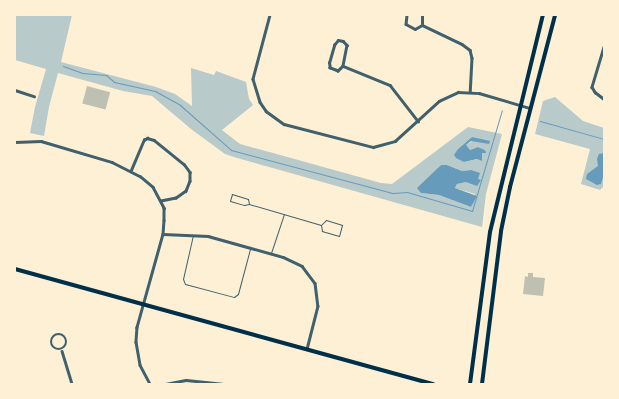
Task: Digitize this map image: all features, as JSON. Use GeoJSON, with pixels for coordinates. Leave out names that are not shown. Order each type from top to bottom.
{"type":"FeatureCollection","features":[{"type":"Feature","properties":{"kind":"main road"},"geometry":{"type":"LineString","coordinates":[[470,384],[490,232],[543,15]]}},
{"type":"Feature","properties":{"kind":"main road"},"geometry":{"type":"LineString","coordinates":[[482,384],[501,231],[510,187],[555,15]]}},
{"type":"Feature","properties":{"kind":"main road"},"geometry":{"type":"LineString","coordinates":[[15,269],[433,384]]}},
{"type":"Feature","properties":{"kind":"street"},"geometry":{"type":"LineString","coordinates":[[270,15],[254,79],[260,102],[266,111],[279,121],[373,147],[395,141],[448,95],[470,91],[531,109]]}},
{"type":"Feature","properties":{"kind":"street"},"geometry":{"type":"LineString","coordinates":[[407,15],[405,21],[410,28],[415,29],[422,25]]}},
{"type":"Feature","properties":{"kind":"street"},"geometry":{"type":"LineString","coordinates":[[422,15],[422,25]]}},
{"type":"Feature","properties":{"kind":"street"},"geometry":{"type":"LineString","coordinates":[[422,25],[462,44],[470,50],[472,58],[470,91]]}},
{"type":"Feature","properties":{"kind":"street"},"geometry":{"type":"LineString","coordinates":[[338,40],[343,41],[347,45],[344,66],[338,71],[330,68],[332,52],[338,40]]}},
{"type":"Feature","properties":{"kind":"street"},"geometry":{"type":"LineString","coordinates":[[604,47],[592,87],[599,96],[604,98]]}},
{"type":"Feature","properties":{"kind":"street"},"geometry":{"type":"LineString","coordinates":[[344,66],[390,85],[418,122]]}},
{"type":"Feature","properties":{"kind":"street"},"geometry":{"type":"LineString","coordinates":[[15,90],[34,96]]}},
{"type":"Feature","properties":{"kind":"street"},"geometry":{"type":"LineString","coordinates":[[131,170],[144,140],[148,138],[154,140],[184,164],[190,172],[190,181],[186,191],[176,198],[161,201]]}},
{"type":"Feature","properties":{"kind":"street"},"geometry":{"type":"LineString","coordinates":[[15,142],[41,141],[112,162],[131,170],[153,187],[161,201],[164,220],[163,234],[137,327],[136,342],[140,365],[150,384]]}},
{"type":"Feature","properties":{"kind":"street"},"geometry":{"type":"LineString","coordinates":[[163,234],[208,236],[250,247],[302,266],[315,283],[318,306],[307,349]]}},
{"type":"Feature","properties":{"kind":"street"},"geometry":{"type":"LineString","coordinates":[[61,334],[67,339],[66,347],[62,350],[55,350],[51,345],[51,340],[56,335],[61,334]]}},
{"type":"Feature","properties":{"kind":"street"},"geometry":{"type":"LineString","coordinates":[[62,350],[72,384]]}},
{"type":"Feature","properties":{"kind":"street"},"geometry":{"type":"LineString","coordinates":[[165,384],[186,380],[222,384]]}},
{"type":"Feature","properties":{"kind":"lane"},"geometry":{"type":"LineString","coordinates":[[249,204],[248,199],[232,194],[230,201],[244,206],[249,204],[321,224]]}},
{"type":"Feature","properties":{"kind":"lane"},"geometry":{"type":"LineString","coordinates":[[271,254],[284,214]]}},
{"type":"Feature","properties":{"kind":"lane"},"geometry":{"type":"LineString","coordinates":[[326,220],[342,225],[339,236],[322,231],[321,224],[326,220]]}},
{"type":"Feature","properties":{"kind":"lane"},"geometry":{"type":"LineString","coordinates":[[194,234],[183,279],[185,284],[234,297],[238,294],[250,247]]}},
{"type":"Feature","properties":{"kind":"shaded area"},"geometry":{"type":"Polygon","coordinates":[[[15,15],[72,15],[61,62],[156,87],[175,94],[192,106],[191,68],[214,75],[216,71],[246,82],[249,99],[253,105],[222,130],[240,144],[381,183],[392,184],[468,127],[502,134],[486,194],[482,227],[225,154],[191,129],[152,96],[123,91],[58,73],[44,136],[30,133],[46,69],[15,60],[15,15]],[[472,137],[458,149],[464,162],[478,159],[482,161],[482,153],[485,150],[478,147],[470,150],[466,148],[466,145],[474,140],[489,144],[472,137]],[[441,165],[427,180],[421,193],[439,195],[471,207],[475,194],[455,188],[457,184],[478,179],[478,177],[471,170],[462,171],[447,165],[441,165]]]}},
{"type":"Feature","properties":{"kind":"shaded area"},"geometry":{"type":"Polygon","coordinates":[[[555,97],[583,121],[604,128],[604,186],[600,190],[581,184],[590,149],[535,134],[543,101],[555,97]]]}},
{"type":"Feature","properties":{"kind":"water"},"geometry":{"type":"Polygon","coordinates":[[[472,137],[490,141],[489,144],[471,141],[466,145],[470,150],[478,147],[485,150],[486,153],[482,153],[482,161],[477,159],[464,162],[456,158],[454,155],[458,149],[472,137]]]}},
{"type":"Feature","properties":{"kind":"water"},"geometry":{"type":"Polygon","coordinates":[[[604,153],[604,174],[601,184],[597,185],[586,179],[587,174],[598,166],[597,159],[599,154],[604,153]]]}},
{"type":"Feature","properties":{"kind":"water"},"geometry":{"type":"Polygon","coordinates":[[[441,165],[447,165],[462,171],[471,170],[480,173],[478,179],[481,180],[477,186],[466,182],[457,184],[455,188],[477,196],[471,207],[439,195],[421,193],[417,188],[441,165]]]}},
{"type":"Feature","properties":{"kind":"building"},"geometry":{"type":"Polygon","coordinates":[[[87,86],[110,92],[106,110],[82,103],[87,86]]]}},
{"type":"Feature","properties":{"kind":"building"},"geometry":{"type":"Polygon","coordinates":[[[528,273],[533,273],[533,277],[545,278],[543,296],[523,294],[525,276],[528,277],[528,273]]]}},
{"type":"Feature","properties":{"kind":"waterway"},"geometry":{"type":"LineString","coordinates":[[63,66],[82,73],[106,75],[114,82],[155,91],[180,105],[231,150],[393,193],[407,192],[472,211],[502,110]]}},
{"type":"Feature","properties":{"kind":"waterway"},"geometry":{"type":"LineString","coordinates":[[540,121],[604,139]]}}]}
